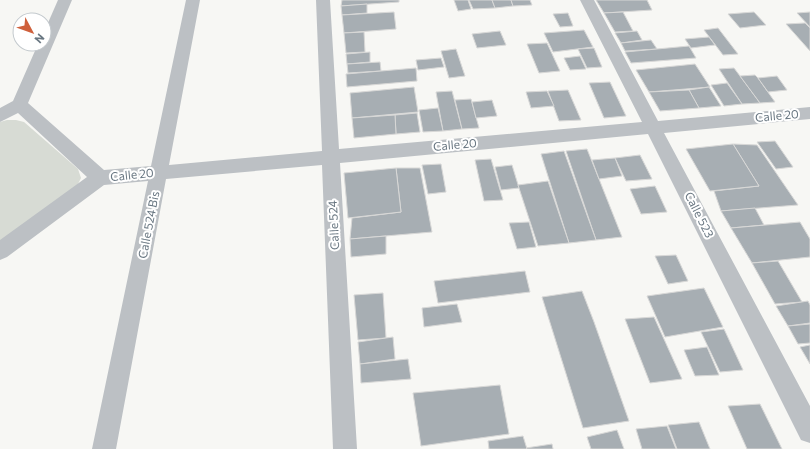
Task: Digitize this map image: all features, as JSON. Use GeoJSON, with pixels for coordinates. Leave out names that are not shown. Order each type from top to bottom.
{"type":"FeatureCollection","features":[{"type":"Feature","properties":{"kind":"street"},"geometry":{"type":"LineString","coordinates":[[0,116],[19,105],[65,0]]}},
{"type":"Feature","properties":{"kind":"street","name":"Calle 524 Bis"},"geometry":{"type":"LineString","coordinates":[[104,449],[193,0]]}},
{"type":"Feature","properties":{"kind":"street","name":"Calle 524"},"geometry":{"type":"LineString","coordinates":[[323,0],[345,449]]}},
{"type":"Feature","properties":{"kind":"street","name":"Calle 523"},"geometry":{"type":"LineString","coordinates":[[587,0],[810,431]]}},
{"type":"Feature","properties":{"kind":"street"},"geometry":{"type":"LineString","coordinates":[[0,251],[100,178],[19,105]]}},
{"type":"Feature","properties":{"kind":"street","name":"Calle 20"},"geometry":{"type":"LineString","coordinates":[[100,178],[810,113]]}},
{"type":"Feature","properties":{"kind":"shaded area"},"geometry":{"type":"Polygon","coordinates":[[[7,120],[24,122],[78,169],[81,178],[76,188],[0,244],[0,122],[7,120]]]}},
{"type":"Feature","properties":{"kind":"building"},"geometry":{"type":"Polygon","coordinates":[[[342,0],[399,0],[399,2],[341,6],[342,0]]]}},
{"type":"Feature","properties":{"kind":"building"},"geometry":{"type":"Polygon","coordinates":[[[454,0],[468,0],[471,9],[458,11],[454,0]]]}},
{"type":"Feature","properties":{"kind":"building"},"geometry":{"type":"Polygon","coordinates":[[[469,0],[492,0],[495,8],[473,9],[469,0]]]}},
{"type":"Feature","properties":{"kind":"building"},"geometry":{"type":"Polygon","coordinates":[[[492,0],[511,0],[513,6],[495,8],[492,0]]]}},
{"type":"Feature","properties":{"kind":"building"},"geometry":{"type":"Polygon","coordinates":[[[511,0],[530,0],[532,5],[513,6],[511,0]]]}},
{"type":"Feature","properties":{"kind":"building"},"geometry":{"type":"Polygon","coordinates":[[[596,0],[647,0],[652,10],[604,13],[596,0]]]}},
{"type":"Feature","properties":{"kind":"building"},"geometry":{"type":"Polygon","coordinates":[[[367,4],[367,13],[342,15],[341,6],[367,4]]]}},
{"type":"Feature","properties":{"kind":"building"},"geometry":{"type":"Polygon","coordinates":[[[394,12],[396,29],[344,33],[342,15],[394,12]]]}},
{"type":"Feature","properties":{"kind":"building"},"geometry":{"type":"Polygon","coordinates":[[[623,12],[633,31],[615,32],[604,13],[623,12]]]}},
{"type":"Feature","properties":{"kind":"building"},"geometry":{"type":"Polygon","coordinates":[[[754,12],[766,25],[740,28],[728,14],[754,12]]]}},
{"type":"Feature","properties":{"kind":"building"},"geometry":{"type":"Polygon","coordinates":[[[810,12],[810,27],[797,13],[810,12]]]}},
{"type":"Feature","properties":{"kind":"building"},"geometry":{"type":"Polygon","coordinates":[[[568,13],[573,26],[560,27],[553,14],[568,13]]]}},
{"type":"Feature","properties":{"kind":"building"},"geometry":{"type":"Polygon","coordinates":[[[805,23],[810,28],[810,51],[786,24],[805,23]]]}},
{"type":"Feature","properties":{"kind":"building"},"geometry":{"type":"Polygon","coordinates":[[[718,28],[738,54],[723,55],[704,30],[718,28]]]}},
{"type":"Feature","properties":{"kind":"building"},"geometry":{"type":"Polygon","coordinates":[[[584,30],[593,47],[553,52],[544,33],[584,30]]]}},
{"type":"Feature","properties":{"kind":"building"},"geometry":{"type":"Polygon","coordinates":[[[500,31],[506,45],[477,48],[472,34],[500,31]]]}},
{"type":"Feature","properties":{"kind":"building"},"geometry":{"type":"Polygon","coordinates":[[[637,31],[642,40],[621,43],[615,33],[637,31]]]}},
{"type":"Feature","properties":{"kind":"building"},"geometry":{"type":"Polygon","coordinates":[[[364,32],[365,52],[346,53],[344,33],[364,32]]]}},
{"type":"Feature","properties":{"kind":"building"},"geometry":{"type":"Polygon","coordinates":[[[709,37],[715,45],[691,48],[685,39],[709,37]]]}},
{"type":"Feature","properties":{"kind":"building"},"geometry":{"type":"Polygon","coordinates":[[[651,40],[657,49],[625,51],[621,43],[651,40]]]}},
{"type":"Feature","properties":{"kind":"building"},"geometry":{"type":"Polygon","coordinates":[[[547,43],[560,71],[539,73],[527,44],[547,43]]]}},
{"type":"Feature","properties":{"kind":"building"},"geometry":{"type":"Polygon","coordinates":[[[689,46],[696,58],[631,63],[625,52],[689,46]]]}},
{"type":"Feature","properties":{"kind":"building"},"geometry":{"type":"Polygon","coordinates":[[[594,48],[602,67],[587,68],[578,49],[594,48]]]}},
{"type":"Feature","properties":{"kind":"building"},"geometry":{"type":"Polygon","coordinates":[[[456,49],[465,76],[449,78],[441,51],[456,49]]]}},
{"type":"Feature","properties":{"kind":"building"},"geometry":{"type":"Polygon","coordinates":[[[370,52],[370,62],[347,64],[346,54],[370,52]]]}},
{"type":"Feature","properties":{"kind":"building"},"geometry":{"type":"Polygon","coordinates":[[[580,56],[586,69],[570,70],[564,58],[580,56]]]}},
{"type":"Feature","properties":{"kind":"building"},"geometry":{"type":"Polygon","coordinates":[[[441,58],[444,67],[418,70],[416,60],[441,58]]]}},
{"type":"Feature","properties":{"kind":"building"},"geometry":{"type":"Polygon","coordinates":[[[380,62],[381,71],[348,73],[347,64],[380,62]]]}},
{"type":"Feature","properties":{"kind":"building"},"geometry":{"type":"Polygon","coordinates":[[[695,64],[710,87],[649,92],[636,70],[695,64]]]}},
{"type":"Feature","properties":{"kind":"building"},"geometry":{"type":"Polygon","coordinates":[[[416,68],[417,81],[347,87],[346,74],[416,68]]]}},
{"type":"Feature","properties":{"kind":"building"},"geometry":{"type":"Polygon","coordinates":[[[734,68],[760,103],[742,104],[719,69],[734,68]]]}},
{"type":"Feature","properties":{"kind":"building"},"geometry":{"type":"Polygon","coordinates":[[[755,75],[775,102],[760,103],[740,76],[755,75]]]}},
{"type":"Feature","properties":{"kind":"building"},"geometry":{"type":"Polygon","coordinates":[[[777,76],[787,90],[768,92],[758,78],[777,76]]]}},
{"type":"Feature","properties":{"kind":"building"},"geometry":{"type":"Polygon","coordinates":[[[610,82],[626,116],[604,118],[589,83],[610,82]]]}},
{"type":"Feature","properties":{"kind":"building"},"geometry":{"type":"Polygon","coordinates":[[[727,83],[742,104],[724,106],[711,85],[727,83]]]}},
{"type":"Feature","properties":{"kind":"building"},"geometry":{"type":"Polygon","coordinates":[[[414,87],[418,112],[352,118],[350,93],[414,87]]]}},
{"type":"Feature","properties":{"kind":"building"},"geometry":{"type":"Polygon","coordinates":[[[709,87],[721,106],[699,108],[689,90],[709,87]]]}},
{"type":"Feature","properties":{"kind":"building"},"geometry":{"type":"Polygon","coordinates":[[[568,90],[581,120],[559,121],[548,91],[568,90]]]}},
{"type":"Feature","properties":{"kind":"building"},"geometry":{"type":"Polygon","coordinates":[[[689,90],[699,108],[660,111],[649,92],[689,90]]]}},
{"type":"Feature","properties":{"kind":"building"},"geometry":{"type":"Polygon","coordinates":[[[452,91],[462,129],[443,131],[436,92],[452,91]]]}},
{"type":"Feature","properties":{"kind":"building"},"geometry":{"type":"Polygon","coordinates":[[[547,91],[554,106],[531,108],[526,92],[547,91]]]}},
{"type":"Feature","properties":{"kind":"building"},"geometry":{"type":"Polygon","coordinates":[[[471,99],[479,128],[462,129],[455,100],[471,99]]]}},
{"type":"Feature","properties":{"kind":"building"},"geometry":{"type":"Polygon","coordinates":[[[492,100],[497,116],[476,118],[472,102],[492,100]]]}},
{"type":"Feature","properties":{"kind":"building"},"geometry":{"type":"Polygon","coordinates":[[[438,108],[443,131],[423,132],[419,110],[438,108]]]}},
{"type":"Feature","properties":{"kind":"building"},"geometry":{"type":"Polygon","coordinates":[[[417,113],[420,132],[396,134],[395,115],[417,113]]]}},
{"type":"Feature","properties":{"kind":"building"},"geometry":{"type":"Polygon","coordinates":[[[395,115],[396,134],[354,138],[352,118],[395,115]]]}},
{"type":"Feature","properties":{"kind":"building"},"geometry":{"type":"Polygon","coordinates":[[[775,141],[793,167],[776,169],[757,142],[775,141]]]}},
{"type":"Feature","properties":{"kind":"building"},"geometry":{"type":"Polygon","coordinates":[[[733,144],[757,145],[798,205],[721,211],[714,191],[759,186],[733,144]]]}},
{"type":"Feature","properties":{"kind":"building"},"geometry":{"type":"Polygon","coordinates":[[[733,144],[759,186],[710,191],[686,149],[733,144]]]}},
{"type":"Feature","properties":{"kind":"building"},"geometry":{"type":"Polygon","coordinates":[[[587,149],[622,237],[596,240],[566,151],[587,149]]]}},
{"type":"Feature","properties":{"kind":"building"},"geometry":{"type":"Polygon","coordinates":[[[564,151],[596,240],[569,243],[541,154],[564,151]]]}},
{"type":"Feature","properties":{"kind":"building"},"geometry":{"type":"Polygon","coordinates":[[[640,155],[652,179],[626,181],[615,158],[640,155]]]}},
{"type":"Feature","properties":{"kind":"building"},"geometry":{"type":"Polygon","coordinates":[[[615,158],[622,176],[599,179],[592,160],[615,158]]]}},
{"type":"Feature","properties":{"kind":"building"},"geometry":{"type":"Polygon","coordinates":[[[491,159],[503,200],[484,201],[475,160],[491,159]]]}},
{"type":"Feature","properties":{"kind":"building"},"geometry":{"type":"Polygon","coordinates":[[[441,164],[446,192],[428,194],[422,165],[441,164]]]}},
{"type":"Feature","properties":{"kind":"building"},"geometry":{"type":"Polygon","coordinates":[[[512,165],[519,188],[501,190],[495,167],[512,165]]]}},
{"type":"Feature","properties":{"kind":"building"},"geometry":{"type":"Polygon","coordinates":[[[396,168],[420,168],[432,232],[350,239],[352,218],[401,212],[396,168]]]}},
{"type":"Feature","properties":{"kind":"building"},"geometry":{"type":"Polygon","coordinates":[[[396,168],[401,212],[348,218],[344,173],[396,168]]]}},
{"type":"Feature","properties":{"kind":"building"},"geometry":{"type":"Polygon","coordinates":[[[548,181],[569,243],[538,246],[518,185],[548,181]]]}},
{"type":"Feature","properties":{"kind":"building"},"geometry":{"type":"Polygon","coordinates":[[[655,186],[667,212],[641,214],[630,189],[655,186]]]}},
{"type":"Feature","properties":{"kind":"building"},"geometry":{"type":"Polygon","coordinates":[[[755,208],[764,225],[731,228],[721,211],[755,208]]]}},
{"type":"Feature","properties":{"kind":"building"},"geometry":{"type":"Polygon","coordinates":[[[529,222],[536,247],[517,249],[509,223],[529,222]]]}},
{"type":"Feature","properties":{"kind":"building"},"geometry":{"type":"Polygon","coordinates":[[[800,222],[810,239],[810,257],[752,263],[731,228],[800,222]]]}},
{"type":"Feature","properties":{"kind":"building"},"geometry":{"type":"Polygon","coordinates":[[[386,236],[386,254],[351,257],[350,239],[386,236]]]}},
{"type":"Feature","properties":{"kind":"building"},"geometry":{"type":"Polygon","coordinates":[[[676,255],[688,281],[668,284],[655,256],[676,255]]]}},
{"type":"Feature","properties":{"kind":"building"},"geometry":{"type":"Polygon","coordinates":[[[778,261],[802,302],[775,304],[752,263],[778,261]]]}},
{"type":"Feature","properties":{"kind":"building"},"geometry":{"type":"Polygon","coordinates":[[[525,271],[530,292],[438,303],[434,281],[525,271]]]}},
{"type":"Feature","properties":{"kind":"building"},"geometry":{"type":"Polygon","coordinates":[[[704,288],[723,327],[665,337],[647,296],[704,288]]]}},
{"type":"Feature","properties":{"kind":"building"},"geometry":{"type":"Polygon","coordinates":[[[582,291],[629,421],[583,428],[542,297],[582,291]]]}},
{"type":"Feature","properties":{"kind":"building"},"geometry":{"type":"Polygon","coordinates":[[[383,293],[386,338],[358,340],[354,295],[383,293]]]}},
{"type":"Feature","properties":{"kind":"building"},"geometry":{"type":"Polygon","coordinates":[[[808,301],[810,305],[810,323],[788,326],[776,306],[808,301]]]}},
{"type":"Feature","properties":{"kind":"building"},"geometry":{"type":"Polygon","coordinates":[[[457,304],[462,322],[424,327],[422,308],[457,304]]]}},
{"type":"Feature","properties":{"kind":"building"},"geometry":{"type":"Polygon","coordinates":[[[654,317],[682,379],[650,383],[625,319],[654,317]]]}},
{"type":"Feature","properties":{"kind":"building"},"geometry":{"type":"Polygon","coordinates":[[[810,324],[810,343],[798,344],[788,326],[810,324]]]}},
{"type":"Feature","properties":{"kind":"building"},"geometry":{"type":"Polygon","coordinates":[[[724,329],[743,370],[720,372],[701,332],[724,329]]]}},
{"type":"Feature","properties":{"kind":"building"},"geometry":{"type":"Polygon","coordinates":[[[393,337],[395,359],[360,364],[358,342],[393,337]]]}},
{"type":"Feature","properties":{"kind":"building"},"geometry":{"type":"Polygon","coordinates":[[[810,345],[810,364],[800,347],[810,345]]]}},
{"type":"Feature","properties":{"kind":"building"},"geometry":{"type":"Polygon","coordinates":[[[707,347],[719,375],[695,376],[684,350],[707,347]]]}},
{"type":"Feature","properties":{"kind":"building"},"geometry":{"type":"Polygon","coordinates":[[[408,359],[411,379],[361,383],[360,364],[408,359]]]}},
{"type":"Feature","properties":{"kind":"building"},"geometry":{"type":"Polygon","coordinates":[[[500,385],[509,434],[421,446],[413,393],[500,385]]]}},
{"type":"Feature","properties":{"kind":"building"},"geometry":{"type":"Polygon","coordinates":[[[760,404],[782,449],[747,449],[728,406],[760,404]]]}},
{"type":"Feature","properties":{"kind":"building"},"geometry":{"type":"Polygon","coordinates":[[[699,422],[710,449],[677,449],[668,425],[699,422]]]}},
{"type":"Feature","properties":{"kind":"building"},"geometry":{"type":"Polygon","coordinates":[[[667,426],[676,449],[642,449],[636,429],[667,426]]]}},
{"type":"Feature","properties":{"kind":"building"},"geometry":{"type":"Polygon","coordinates":[[[617,430],[624,449],[591,449],[587,437],[617,430]]]}},
{"type":"Feature","properties":{"kind":"building"},"geometry":{"type":"Polygon","coordinates":[[[523,436],[527,449],[489,449],[488,441],[523,436]]]}},
{"type":"Feature","properties":{"kind":"building"},"geometry":{"type":"Polygon","coordinates":[[[552,444],[553,449],[526,448],[552,444]]]}}]}
